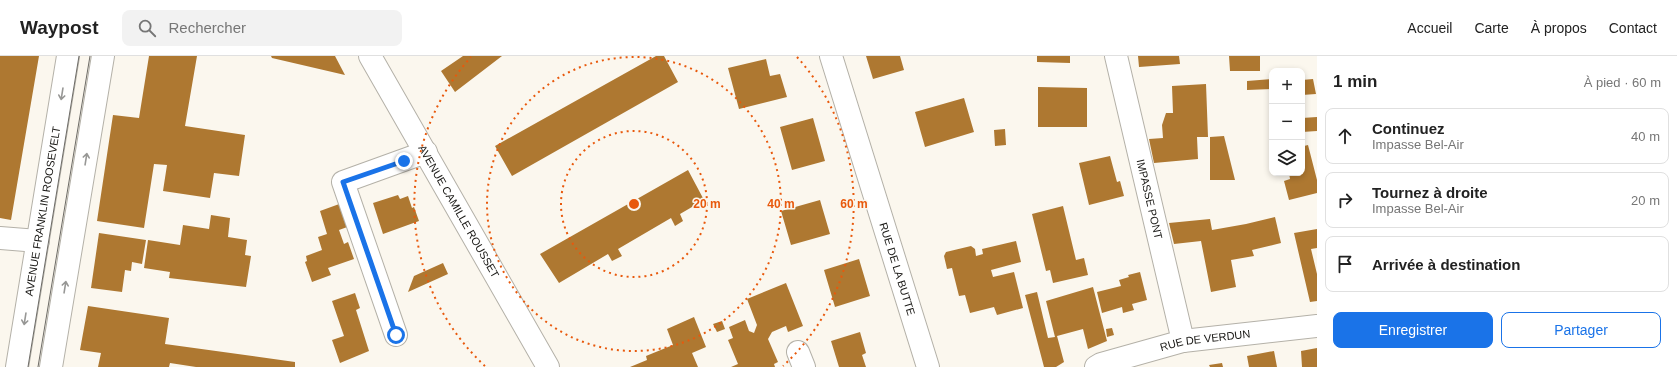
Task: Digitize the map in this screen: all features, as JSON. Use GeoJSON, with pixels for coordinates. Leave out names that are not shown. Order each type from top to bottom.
{"type":"FeatureCollection","features":[{"type":"Feature","properties":{"kind":"street","name":"AVENUE FRANKLIN ROOSEVELT"},"geometry":{"type":"LineString","coordinates":[[17,367],[68,56]]}},
{"type":"Feature","properties":{"kind":"street"},"geometry":{"type":"LineString","coordinates":[[52,367],[103,56]]}},
{"type":"Feature","properties":{"kind":"street","name":"AVENUE CAMILLE ROUSSET"},"geometry":{"type":"LineString","coordinates":[[370,56],[548,367]]}},
{"type":"Feature","properties":{"kind":"street","name":"RUE DE LA BUTTE"},"geometry":{"type":"LineString","coordinates":[[831,56],[928,367]]}},
{"type":"Feature","properties":{"kind":"street","name":"IMPASSE PONT"},"geometry":{"type":"LineString","coordinates":[[1116,56],[1183,341]]}},
{"type":"Feature","properties":{"kind":"street"},"geometry":{"type":"LineString","coordinates":[[396,335],[343,182],[426,152]]}},
{"type":"Feature","properties":{"kind":"street"},"geometry":{"type":"LineString","coordinates":[[0,238],[38,241]]}},
{"type":"Feature","properties":{"kind":"street","name":"RUE DE VERDUN"},"geometry":{"type":"LineString","coordinates":[[1096,367],[1101,364],[1183,341],[1317,326]]}},
{"type":"Feature","properties":{"kind":"building"},"geometry":{"type":"Polygon","coordinates":[[[0,56],[39,56],[11,220],[0,218],[0,56]]]}},
{"type":"Feature","properties":{"kind":"building"},"geometry":{"type":"Polygon","coordinates":[[[149,56],[197,56],[185,126],[245,135],[239,176],[214,173],[210,198],[163,191],[167,165],[154,164],[144,228],[97,221],[113,115],[139,118],[149,56]]]}},
{"type":"Feature","properties":{"kind":"building"},"geometry":{"type":"Polygon","coordinates":[[[271,56],[335,56],[345,75],[272,58],[271,56]]]}},
{"type":"Feature","properties":{"kind":"building"},"geometry":{"type":"Polygon","coordinates":[[[463,56],[502,56],[455,92],[441,71],[463,56]]]}},
{"type":"Feature","properties":{"kind":"building"},"geometry":{"type":"Polygon","coordinates":[[[656,56],[664,56],[678,82],[512,176],[495,146],[656,56]]]}},
{"type":"Feature","properties":{"kind":"building"},"geometry":{"type":"Polygon","coordinates":[[[866,56],[900,56],[904,70],[873,79],[866,56]]]}},
{"type":"Feature","properties":{"kind":"building"},"geometry":{"type":"Polygon","coordinates":[[[1037,56],[1070,56],[1070,63],[1037,62],[1037,56]]]}},
{"type":"Feature","properties":{"kind":"building"},"geometry":{"type":"Polygon","coordinates":[[[1138,56],[1179,56],[1180,64],[1139,67],[1138,56]]]}},
{"type":"Feature","properties":{"kind":"building"},"geometry":{"type":"Polygon","coordinates":[[[1229,56],[1260,56],[1260,71],[1230,71],[1229,56]]]}},
{"type":"Feature","properties":{"kind":"building"},"geometry":{"type":"Polygon","coordinates":[[[766,59],[770,76],[780,74],[787,97],[739,109],[728,68],[766,59]]]}},
{"type":"Feature","properties":{"kind":"building"},"geometry":{"type":"Polygon","coordinates":[[[1269,79],[1269,89],[1247,90],[1247,81],[1269,79]]]}},
{"type":"Feature","properties":{"kind":"building"},"geometry":{"type":"Polygon","coordinates":[[[1313,79],[1316,94],[1305,95],[1305,80],[1313,79]]]}},
{"type":"Feature","properties":{"kind":"building"},"geometry":{"type":"Polygon","coordinates":[[[1206,84],[1208,137],[1197,137],[1198,159],[1154,163],[1149,139],[1163,138],[1162,125],[1166,113],[1173,113],[1172,86],[1206,84]]]}},
{"type":"Feature","properties":{"kind":"building"},"geometry":{"type":"Polygon","coordinates":[[[1038,87],[1087,88],[1087,127],[1038,127],[1038,87]]]}},
{"type":"Feature","properties":{"kind":"building"},"geometry":{"type":"Polygon","coordinates":[[[964,98],[974,132],[925,147],[915,112],[964,98]]]}},
{"type":"Feature","properties":{"kind":"building"},"geometry":{"type":"Polygon","coordinates":[[[1317,117],[1317,131],[1305,132],[1305,118],[1317,117]]]}},
{"type":"Feature","properties":{"kind":"building"},"geometry":{"type":"Polygon","coordinates":[[[813,118],[825,161],[792,170],[780,127],[813,118]]]}},
{"type":"Feature","properties":{"kind":"building"},"geometry":{"type":"Polygon","coordinates":[[[1005,129],[1006,145],[995,146],[994,130],[1005,129]]]}},
{"type":"Feature","properties":{"kind":"building"},"geometry":{"type":"Polygon","coordinates":[[[1224,136],[1235,180],[1210,180],[1210,137],[1224,136]]]}},
{"type":"Feature","properties":{"kind":"building"},"geometry":{"type":"Polygon","coordinates":[[[1308,145],[1317,180],[1317,193],[1289,200],[1284,181],[1290,179],[1290,176],[1305,176],[1305,146],[1308,145]]]}},
{"type":"Feature","properties":{"kind":"building"},"geometry":{"type":"Polygon","coordinates":[[[1110,156],[1117,182],[1120,181],[1124,196],[1089,205],[1079,163],[1110,156]]]}},
{"type":"Feature","properties":{"kind":"building"},"geometry":{"type":"Polygon","coordinates":[[[688,170],[704,200],[680,214],[683,221],[675,226],[671,218],[618,249],[622,256],[612,261],[608,254],[559,283],[540,254],[688,170]]]}},
{"type":"Feature","properties":{"kind":"building"},"geometry":{"type":"Polygon","coordinates":[[[398,195],[400,199],[408,196],[419,221],[383,234],[373,203],[398,195]]]}},
{"type":"Feature","properties":{"kind":"building"},"geometry":{"type":"Polygon","coordinates":[[[820,200],[830,234],[791,245],[781,211],[820,200]]]}},
{"type":"Feature","properties":{"kind":"building"},"geometry":{"type":"Polygon","coordinates":[[[342,203],[350,226],[339,230],[344,244],[348,242],[354,259],[328,268],[331,275],[312,282],[305,262],[307,261],[306,256],[322,250],[318,237],[327,234],[320,211],[342,203]]]}},
{"type":"Feature","properties":{"kind":"building"},"geometry":{"type":"Polygon","coordinates":[[[1063,206],[1076,260],[1084,258],[1088,275],[1053,283],[1050,270],[1046,271],[1032,214],[1063,206]]]}},
{"type":"Feature","properties":{"kind":"building"},"geometry":{"type":"Polygon","coordinates":[[[211,215],[230,218],[228,237],[247,240],[245,255],[251,256],[246,287],[169,278],[170,272],[144,268],[148,240],[180,245],[183,225],[209,229],[211,215]]]}},
{"type":"Feature","properties":{"kind":"building"},"geometry":{"type":"Polygon","coordinates":[[[1275,217],[1281,243],[1252,250],[1254,256],[1231,260],[1236,287],[1211,292],[1201,241],[1174,244],[1169,223],[1210,219],[1212,230],[1275,217]]]}},
{"type":"Feature","properties":{"kind":"building"},"geometry":{"type":"Polygon","coordinates":[[[1317,229],[1317,248],[1311,249],[1317,274],[1317,301],[1310,302],[1294,233],[1317,229]]]}},
{"type":"Feature","properties":{"kind":"building"},"geometry":{"type":"Polygon","coordinates":[[[99,233],[146,240],[142,264],[132,262],[131,271],[125,270],[122,292],[91,288],[99,233]]]}},
{"type":"Feature","properties":{"kind":"building"},"geometry":{"type":"Polygon","coordinates":[[[1016,241],[1021,262],[991,270],[993,277],[1014,272],[1023,308],[997,315],[994,307],[970,313],[965,295],[959,296],[952,268],[947,269],[944,256],[946,252],[971,246],[975,249],[976,256],[983,254],[982,249],[1016,241]]]}},
{"type":"Feature","properties":{"kind":"building"},"geometry":{"type":"Polygon","coordinates":[[[859,259],[870,296],[835,307],[824,270],[859,259]]]}},
{"type":"Feature","properties":{"kind":"building"},"geometry":{"type":"Polygon","coordinates":[[[443,263],[448,274],[408,292],[414,276],[443,263]]]}},
{"type":"Feature","properties":{"kind":"building"},"geometry":{"type":"Polygon","coordinates":[[[1140,272],[1147,300],[1132,304],[1134,310],[1123,313],[1122,307],[1102,313],[1097,292],[1121,286],[1119,280],[1129,277],[1128,275],[1140,272]]]}},
{"type":"Feature","properties":{"kind":"building"},"geometry":{"type":"Polygon","coordinates":[[[786,283],[803,326],[788,332],[786,326],[772,332],[768,339],[778,362],[774,364],[775,367],[731,367],[738,364],[728,340],[733,338],[729,327],[745,320],[749,331],[754,333],[757,325],[747,299],[786,283]]]}},
{"type":"Feature","properties":{"kind":"building"},"geometry":{"type":"Polygon","coordinates":[[[1093,287],[1107,341],[1088,349],[1083,329],[1057,336],[1064,362],[1056,367],[1044,367],[1025,295],[1037,292],[1048,338],[1055,337],[1046,301],[1093,287]]]}},
{"type":"Feature","properties":{"kind":"building"},"geometry":{"type":"Polygon","coordinates":[[[355,293],[360,308],[356,310],[369,351],[340,363],[332,340],[344,336],[332,301],[355,293]]]}},
{"type":"Feature","properties":{"kind":"building"},"geometry":{"type":"Polygon","coordinates":[[[88,306],[169,318],[165,344],[295,362],[295,367],[196,367],[170,363],[169,367],[98,367],[101,353],[80,350],[88,306]]]}},
{"type":"Feature","properties":{"kind":"building"},"geometry":{"type":"Polygon","coordinates":[[[694,317],[706,347],[692,353],[698,367],[630,367],[647,360],[646,356],[673,345],[667,329],[694,317]]]}},
{"type":"Feature","properties":{"kind":"building"},"geometry":{"type":"Polygon","coordinates":[[[722,321],[725,329],[717,332],[713,324],[722,321]]]}},
{"type":"Feature","properties":{"kind":"building"},"geometry":{"type":"Polygon","coordinates":[[[1112,328],[1114,335],[1107,337],[1106,329],[1112,328]]]}},
{"type":"Feature","properties":{"kind":"building"},"geometry":{"type":"Polygon","coordinates":[[[860,332],[866,353],[862,355],[866,367],[839,367],[831,341],[860,332]]]}},
{"type":"Feature","properties":{"kind":"building"},"geometry":{"type":"Polygon","coordinates":[[[1317,348],[1317,367],[1302,367],[1301,351],[1317,348]]]}},
{"type":"Feature","properties":{"kind":"building"},"geometry":{"type":"Polygon","coordinates":[[[1274,351],[1277,367],[1249,367],[1247,356],[1274,351]]]}},
{"type":"Feature","properties":{"kind":"building"},"geometry":{"type":"Polygon","coordinates":[[[1222,363],[1223,367],[1210,367],[1209,365],[1222,363]]]}},
{"type":"Feature","properties":{"kind":"tram line"},"geometry":{"type":"LineString","coordinates":[[28,367],[79,56]]}},
{"type":"Feature","properties":{"kind":"tram line"},"geometry":{"type":"LineString","coordinates":[[38,367],[90,56]]}},
{"type":"Feature","properties":{"kind":"route"},"geometry":{"type":"LineString","coordinates":[[396,335],[343,182],[404,161]]}}]}
